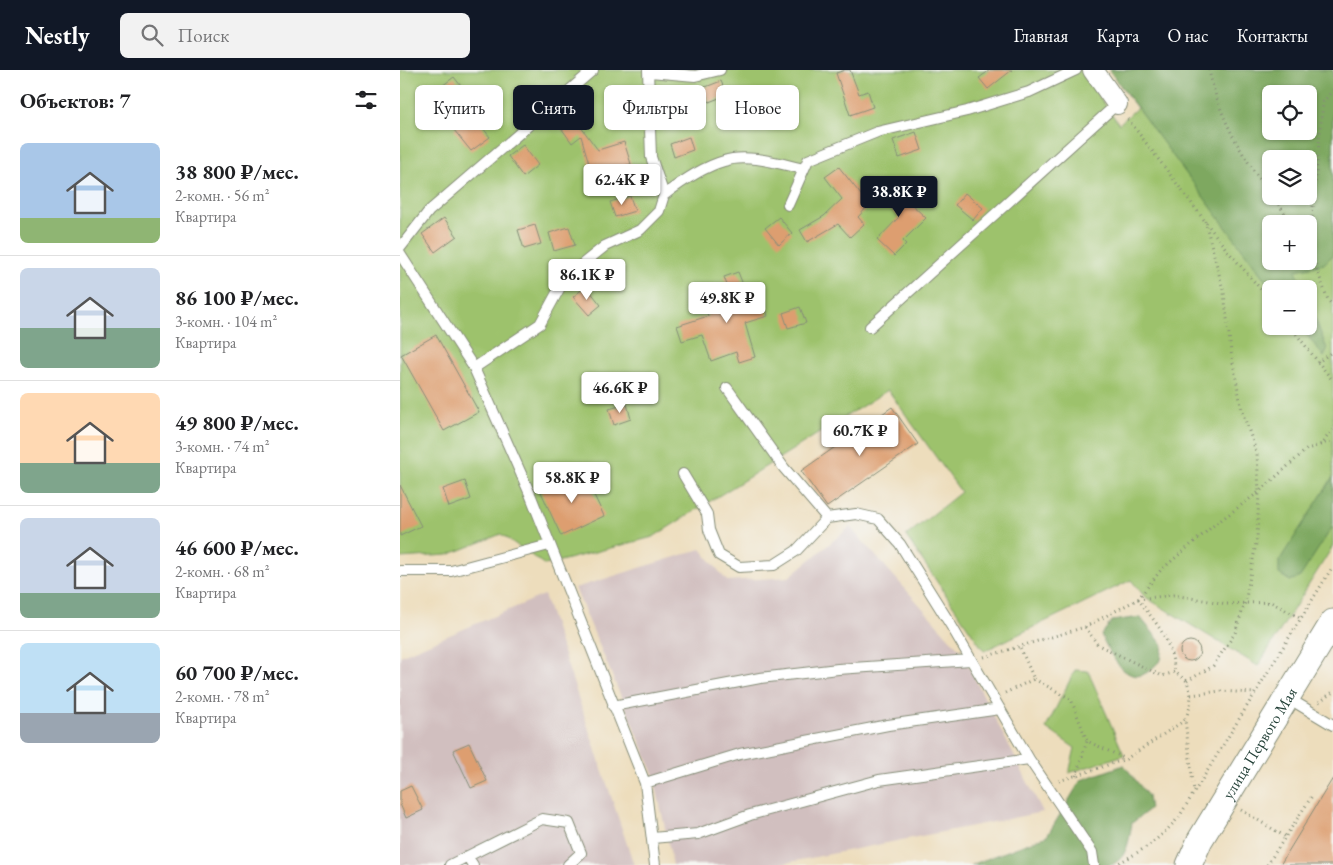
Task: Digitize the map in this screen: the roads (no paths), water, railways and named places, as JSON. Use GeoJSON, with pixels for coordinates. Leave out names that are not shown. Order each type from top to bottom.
{"type":"FeatureCollection","features":[{"type":"Feature","properties":{"kind":"street"},"geometry":{"type":"LineString","coordinates":[[1093,70],[1117,104]]}},
{"type":"Feature","properties":{"kind":"street","name":"улица Первого Мая"},"geometry":{"type":"LineString","coordinates":[[1189,865],[1200,840],[1333,622]]}},
{"type":"Feature","properties":{"kind":"lane"},"geometry":{"type":"LineString","coordinates":[[400,248],[429,211],[593,70]]}},
{"type":"Feature","properties":{"kind":"lane"},"geometry":{"type":"LineString","coordinates":[[664,195],[651,157],[649,71],[695,76],[720,70]]}},
{"type":"Feature","properties":{"kind":"lane"},"geometry":{"type":"LineString","coordinates":[[788,205],[808,160],[877,132],[967,111],[1029,92],[1076,70]]}},
{"type":"Feature","properties":{"kind":"lane"},"geometry":{"type":"LineString","coordinates":[[870,327],[1117,104]]}},
{"type":"Feature","properties":{"kind":"lane"},"geometry":{"type":"LineString","coordinates":[[474,368],[540,324],[565,278],[605,246],[640,230],[659,211],[664,195],[681,182],[725,160],[759,159],[804,170]]}},
{"type":"Feature","properties":{"kind":"lane"},"geometry":{"type":"LineString","coordinates":[[400,254],[474,368],[530,494],[645,783],[655,865]]}},
{"type":"Feature","properties":{"kind":"lane"},"geometry":{"type":"LineString","coordinates":[[727,388],[784,468],[827,518]]}},
{"type":"Feature","properties":{"kind":"lane"},"geometry":{"type":"LineString","coordinates":[[683,474],[707,514],[709,530],[719,555],[739,567],[774,565],[796,551],[827,518],[856,514],[878,519],[900,544],[1029,760],[1092,852],[1094,865]]}},
{"type":"Feature","properties":{"kind":"lane"},"geometry":{"type":"LineString","coordinates":[[400,571],[450,571],[549,544]]}},
{"type":"Feature","properties":{"kind":"lane"},"geometry":{"type":"LineString","coordinates":[[613,706],[760,678],[971,660]]}},
{"type":"Feature","properties":{"kind":"lane"},"geometry":{"type":"LineString","coordinates":[[1288,698],[1333,725]]}},
{"type":"Feature","properties":{"kind":"lane"},"geometry":{"type":"LineString","coordinates":[[645,783],[740,754],[888,725],[1000,709]]}},
{"type":"Feature","properties":{"kind":"lane"},"geometry":{"type":"LineString","coordinates":[[652,838],[698,834],[750,815],[879,780],[1029,760]]}},
{"type":"Feature","properties":{"kind":"lane"},"geometry":{"type":"LineString","coordinates":[[450,865],[470,861],[542,819],[569,823],[581,853],[568,865]]}}]}
